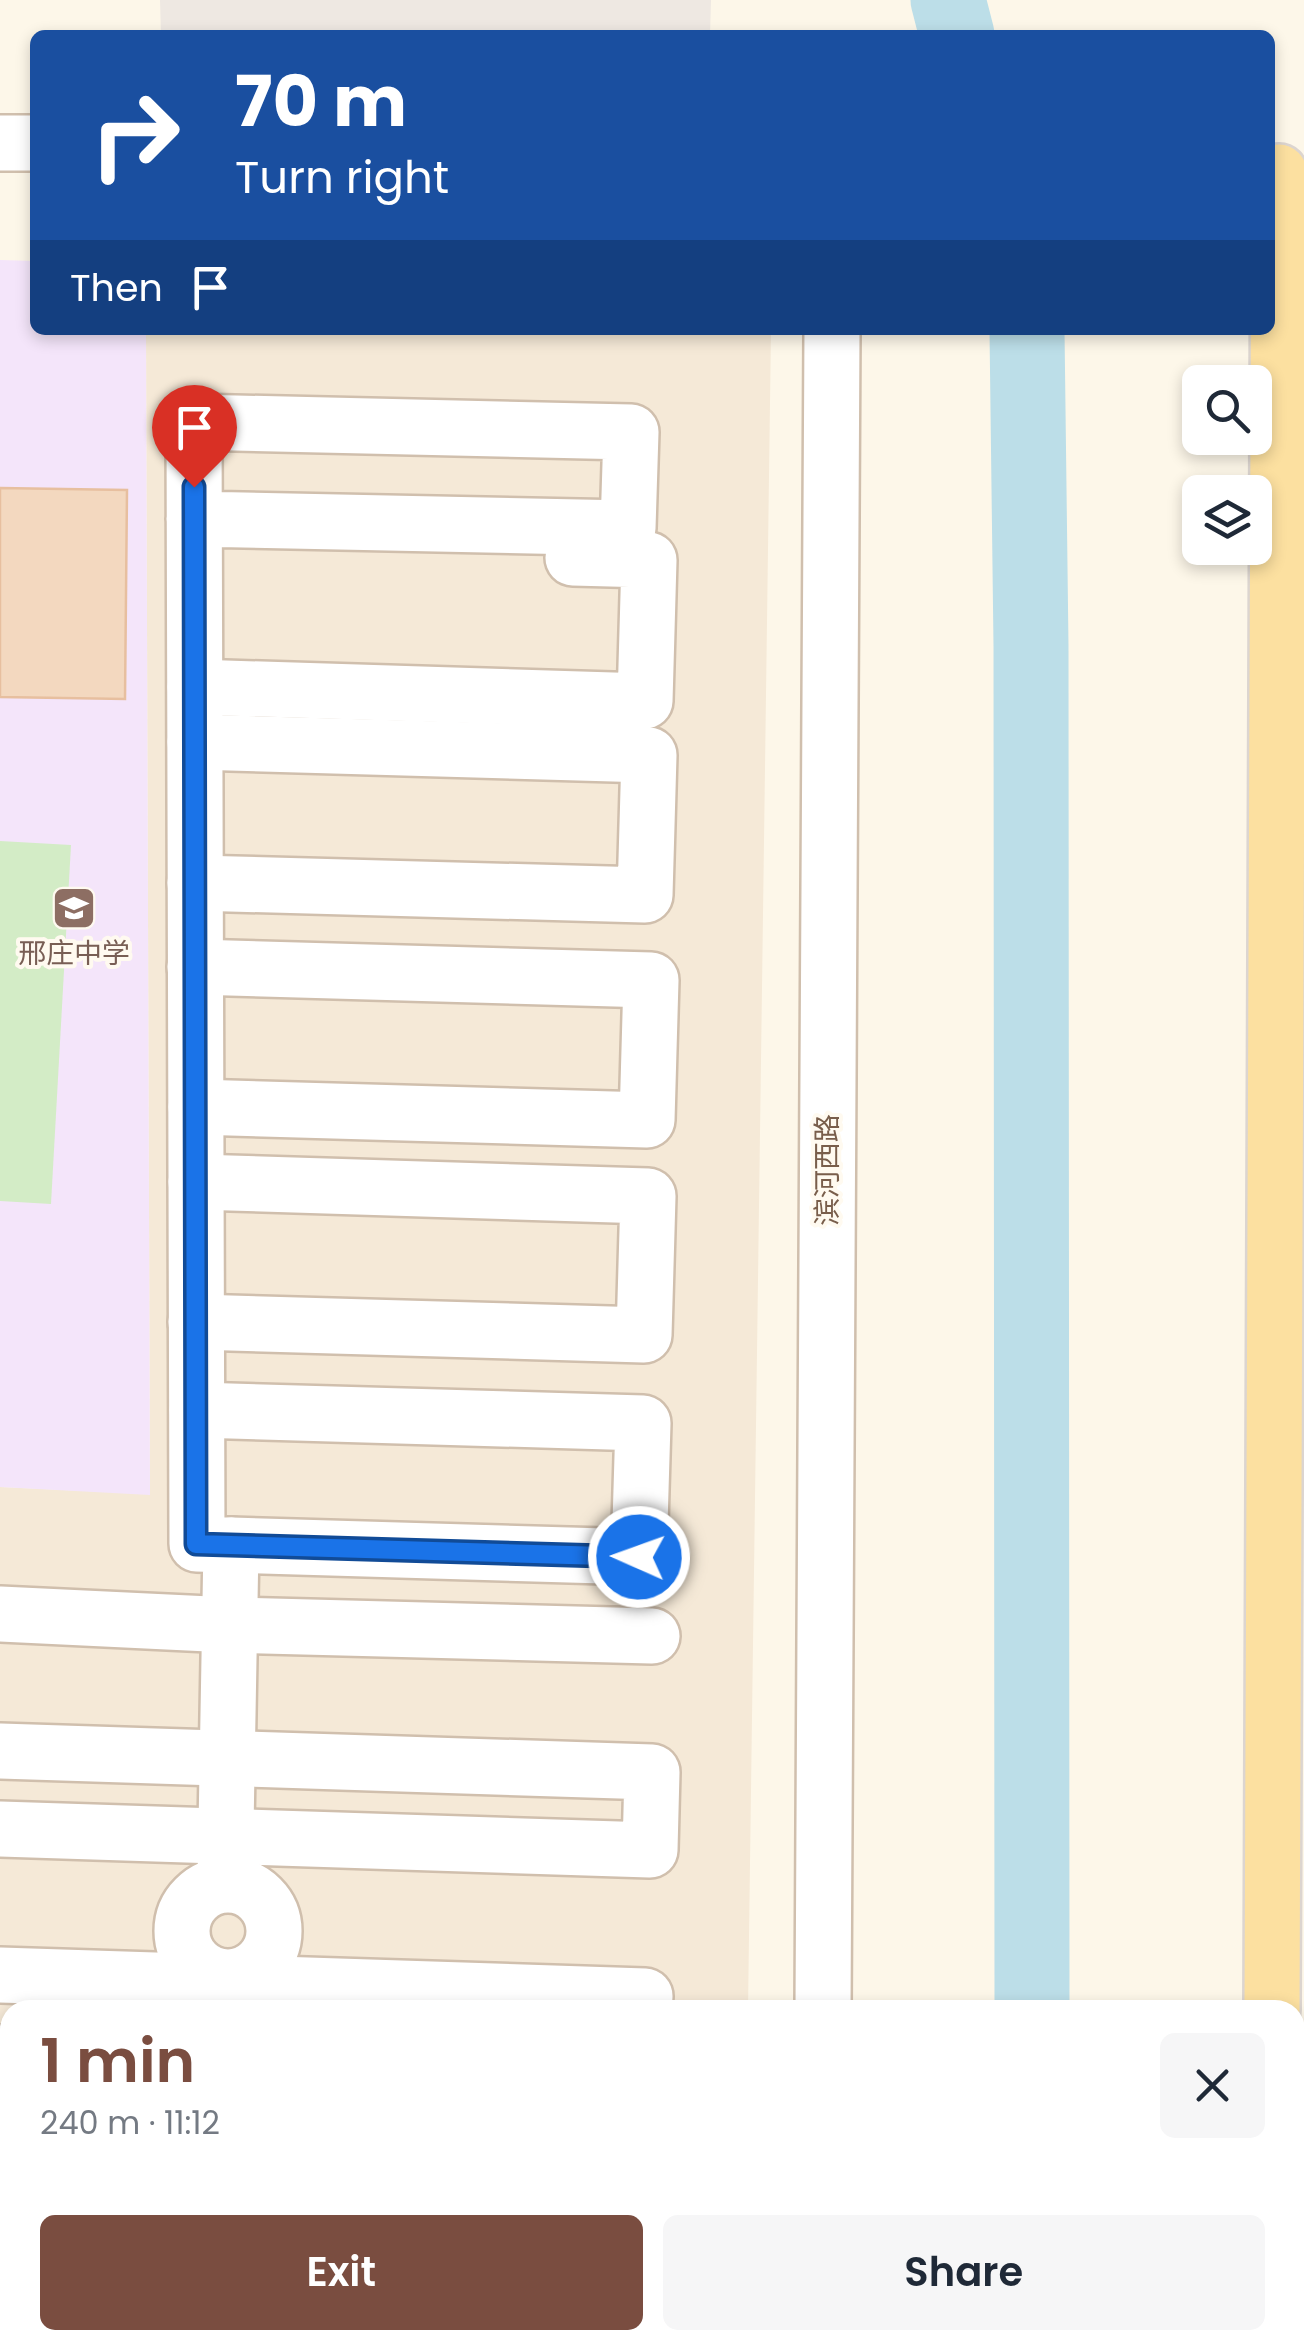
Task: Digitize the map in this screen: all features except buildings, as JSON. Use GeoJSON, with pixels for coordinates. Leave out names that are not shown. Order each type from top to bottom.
{"type":"FeatureCollection","features":[{"type":"Feature","properties":{"kind":"main road"},"geometry":{"type":"LineString","coordinates":[[1272,2000],[1284,172]]}},
{"type":"Feature","properties":{"kind":"street"},"geometry":{"type":"LineString","coordinates":[[0,142],[30,143]]}},
{"type":"Feature","properties":{"kind":"street","name":"滨河西路"},"geometry":{"type":"LineString","coordinates":[[823,2000],[832,335]]}},
{"type":"Feature","properties":{"kind":"street"},"geometry":{"type":"LineString","coordinates":[[194,533],[628,528],[630,432],[194,422],[194,533],[195,687],[195,967],[196,1107],[196,1322],[197,1410],[196,1544],[639,1557],[643,1423],[197,1410]]}},
{"type":"Feature","properties":{"kind":"street"},"geometry":{"type":"LineString","coordinates":[[194,533],[649,560],[645,701],[195,687]]}},
{"type":"Feature","properties":{"kind":"street"},"geometry":{"type":"LineString","coordinates":[[195,742],[649,755],[645,895],[195,882]]}},
{"type":"Feature","properties":{"kind":"street"},"geometry":{"type":"LineString","coordinates":[[195,967],[651,980],[647,1120],[196,1107]]}},
{"type":"Feature","properties":{"kind":"street"},"geometry":{"type":"LineString","coordinates":[[196,1182],[648,1196],[644,1335],[196,1322]]}},
{"type":"Feature","properties":{"kind":"street"},"geometry":{"type":"LineString","coordinates":[[222,1990],[186,1952],[182,1922],[188,1908],[210,1888],[226,1860],[231,1546]]}},
{"type":"Feature","properties":{"kind":"street"},"geometry":{"type":"LineString","coordinates":[[0,1614],[230,1625],[652,1636]]}},
{"type":"Feature","properties":{"kind":"street"},"geometry":{"type":"LineString","coordinates":[[0,1751],[652,1772],[650,1850],[226,1860],[0,1829]]}},
{"type":"Feature","properties":{"kind":"street"},"geometry":{"type":"LineString","coordinates":[[0,1975],[222,1990],[645,1996],[645,2000]]}},
{"type":"Feature","properties":{"kind":"shaded area"},"geometry":{"type":"Polygon","coordinates":[[[160,0],[711,0],[710,30],[161,30],[160,0]]]}},
{"type":"Feature","properties":{"kind":"shaded area","name":"邢庄中学"},"geometry":{"type":"Polygon","coordinates":[[[0,260],[30,261],[30,335],[146,335],[150,1495],[0,1487],[0,260]]]}},
{"type":"Feature","properties":{"kind":"shaded area"},"geometry":{"type":"Polygon","coordinates":[[[146,335],[771,335],[748,2000],[0,2000],[0,1487],[150,1494],[146,335]]]}},
{"type":"Feature","properties":{"kind":"green space"},"geometry":{"type":"Polygon","coordinates":[[[0,841],[71,845],[51,1204],[0,1201],[0,841]]]}},
{"type":"Feature","properties":{"kind":"waterway"},"geometry":{"type":"LineString","coordinates":[[948,0],[956,30]]}},
{"type":"Feature","properties":{"kind":"waterway"},"geometry":{"type":"LineString","coordinates":[[1027,335],[1031,646],[1032,2000]]}},
{"type":"Feature","properties":{"kind":"place","name":"邢庄中学"},"geometry":{"type":"Point","coordinates":[74,908]}},
{"type":"Feature","properties":{"kind":"route"},"geometry":{"type":"LineString","coordinates":[[194,487],[196,1544],[639,1557]]}}]}
